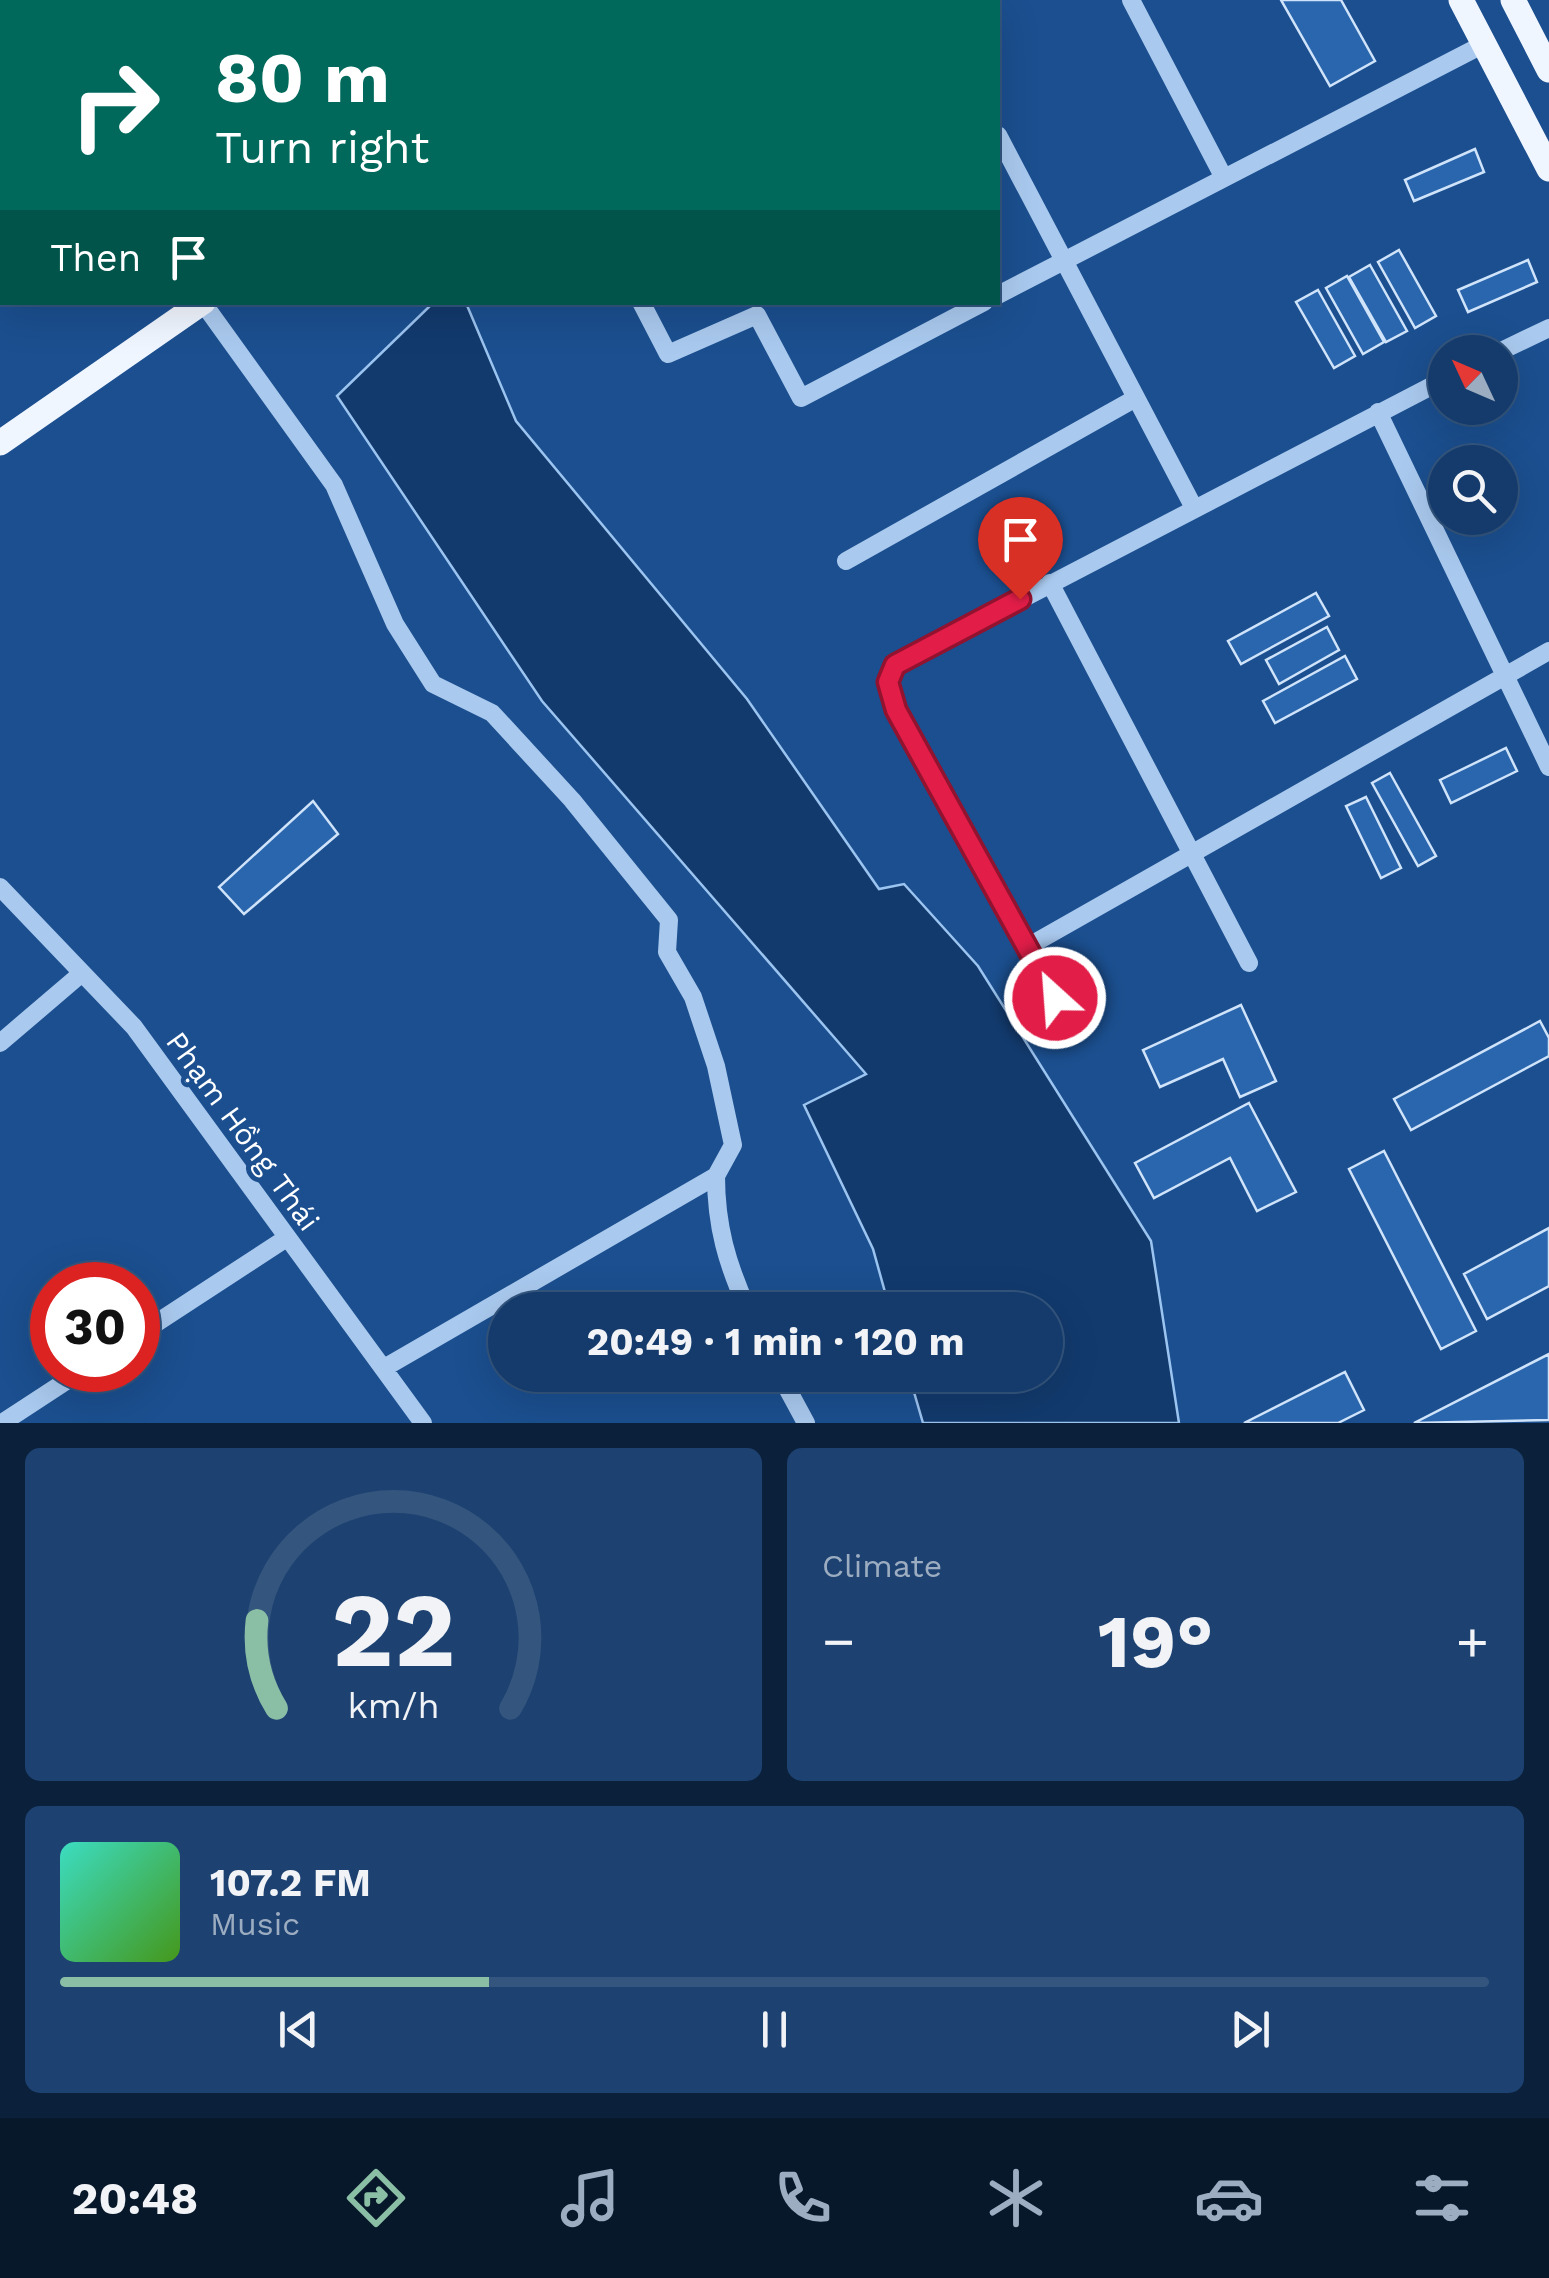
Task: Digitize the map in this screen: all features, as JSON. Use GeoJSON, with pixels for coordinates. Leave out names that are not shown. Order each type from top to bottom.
{"type":"FeatureCollection","features":[{"type":"Feature","properties":{"kind":"main road"},"geometry":{"type":"LineString","coordinates":[[1460,0],[1549,170]]}},
{"type":"Feature","properties":{"kind":"main road"},"geometry":{"type":"LineString","coordinates":[[1513,0],[1549,70]]}},
{"type":"Feature","properties":{"kind":"main road"},"geometry":{"type":"LineString","coordinates":[[0,443],[175,310]]}},
{"type":"Feature","properties":{"kind":"street"},"geometry":{"type":"LineString","coordinates":[[1130,0],[1224,178]]}},
{"type":"Feature","properties":{"kind":"street"},"geometry":{"type":"LineString","coordinates":[[1000,294],[1484,44]]}},
{"type":"Feature","properties":{"kind":"street"},"geometry":{"type":"LineString","coordinates":[[1000,140],[1194,508]]}},
{"type":"Feature","properties":{"kind":"street"},"geometry":{"type":"LineString","coordinates":[[204,305],[334,484],[395,624],[434,684],[492,713],[572,800],[669,920],[667,952],[693,997],[716,1066],[733,1145],[716,1176],[716,1223],[740,1292]]}},
{"type":"Feature","properties":{"kind":"street"},"geometry":{"type":"LineString","coordinates":[[644,305],[668,354],[757,315],[801,398],[978,305]]}},
{"type":"Feature","properties":{"kind":"street"},"geometry":{"type":"LineString","coordinates":[[1518,343],[1549,328]]}},
{"type":"Feature","properties":{"kind":"street"},"geometry":{"type":"LineString","coordinates":[[1055,998],[896,710],[888,682],[895,665],[1428,387]]}},
{"type":"Feature","properties":{"kind":"street"},"geometry":{"type":"LineString","coordinates":[[846,562],[1136,398]]}},
{"type":"Feature","properties":{"kind":"street"},"geometry":{"type":"LineString","coordinates":[[1378,412],[1549,766]]}},
{"type":"Feature","properties":{"kind":"street"},"geometry":{"type":"LineString","coordinates":[[1050,583],[1250,963]]}},
{"type":"Feature","properties":{"kind":"street"},"geometry":{"type":"LineString","coordinates":[[1029,946],[1549,651]]}},
{"type":"Feature","properties":{"kind":"street","name":"Phạm Hồng Thái"},"geometry":{"type":"LineString","coordinates":[[0,887],[134,1028],[423,1423]]}},
{"type":"Feature","properties":{"kind":"street"},"geometry":{"type":"LineString","coordinates":[[0,1043],[82,972]]}},
{"type":"Feature","properties":{"kind":"street"},"geometry":{"type":"LineString","coordinates":[[384,1368],[716,1176]]}},
{"type":"Feature","properties":{"kind":"street"},"geometry":{"type":"LineString","coordinates":[[160,1321],[285,1239]]}},
{"type":"Feature","properties":{"kind":"street"},"geometry":{"type":"LineString","coordinates":[[2,1423],[49,1392]]}},
{"type":"Feature","properties":{"kind":"street"},"geometry":{"type":"LineString","coordinates":[[789,1392],[806,1423]]}},
{"type":"Feature","properties":{"kind":"water"},"geometry":{"type":"Polygon","coordinates":[[[431,305],[467,305],[516,421],[747,699],[879,889],[904,884],[978,966],[1151,1241],[1179,1423],[923,1423],[914,1392],[1063,1392],[1063,1292],[885,1292],[873,1249],[804,1105],[866,1074],[542,701],[337,396],[431,305]]]}},
{"type":"Feature","properties":{"kind":"building"},"geometry":{"type":"Polygon","coordinates":[[[1281,0],[1341,0],[1375,61],[1330,86],[1281,0]]]}},
{"type":"Feature","properties":{"kind":"building"},"geometry":{"type":"Polygon","coordinates":[[[1475,149],[1484,172],[1414,201],[1405,180],[1475,149]]]}},
{"type":"Feature","properties":{"kind":"building"},"geometry":{"type":"Polygon","coordinates":[[[1399,250],[1436,316],[1415,328],[1378,262],[1399,250]]]}},
{"type":"Feature","properties":{"kind":"building"},"geometry":{"type":"Polygon","coordinates":[[[1528,260],[1537,282],[1468,312],[1458,290],[1528,260]]]}},
{"type":"Feature","properties":{"kind":"building"},"geometry":{"type":"Polygon","coordinates":[[[1370,265],[1407,331],[1386,342],[1349,277],[1370,265]]]}},
{"type":"Feature","properties":{"kind":"building"},"geometry":{"type":"Polygon","coordinates":[[[1347,276],[1384,342],[1363,354],[1326,288],[1347,276]]]}},
{"type":"Feature","properties":{"kind":"building"},"geometry":{"type":"Polygon","coordinates":[[[1318,290],[1355,356],[1334,368],[1296,302],[1318,290]]]}},
{"type":"Feature","properties":{"kind":"building"},"geometry":{"type":"Polygon","coordinates":[[[1316,593],[1329,616],[1241,664],[1228,641],[1316,593]]]}},
{"type":"Feature","properties":{"kind":"building"},"geometry":{"type":"Polygon","coordinates":[[[1327,627],[1339,650],[1279,684],[1266,660],[1327,627]]]}},
{"type":"Feature","properties":{"kind":"building"},"geometry":{"type":"Polygon","coordinates":[[[1345,656],[1357,679],[1275,723],[1263,701],[1345,656]]]}},
{"type":"Feature","properties":{"kind":"building"},"geometry":{"type":"Polygon","coordinates":[[[1506,748],[1517,771],[1451,803],[1440,780],[1506,748]]]}},
{"type":"Feature","properties":{"kind":"building"},"geometry":{"type":"Polygon","coordinates":[[[1390,773],[1436,856],[1418,866],[1372,783],[1390,773]]]}},
{"type":"Feature","properties":{"kind":"building"},"geometry":{"type":"Polygon","coordinates":[[[1366,797],[1401,868],[1381,878],[1346,806],[1366,797]]]}},
{"type":"Feature","properties":{"kind":"building"},"geometry":{"type":"Polygon","coordinates":[[[313,801],[338,834],[244,914],[219,887],[313,801]]]}},
{"type":"Feature","properties":{"kind":"building"},"geometry":{"type":"Polygon","coordinates":[[[1241,1005],[1276,1081],[1240,1097],[1223,1059],[1160,1087],[1143,1050],[1241,1005]]]}},
{"type":"Feature","properties":{"kind":"building"},"geometry":{"type":"Polygon","coordinates":[[[1540,1021],[1549,1038],[1549,1056],[1411,1130],[1394,1099],[1540,1021]]]}},
{"type":"Feature","properties":{"kind":"building"},"geometry":{"type":"Polygon","coordinates":[[[1249,1103],[1296,1192],[1257,1211],[1230,1158],[1154,1198],[1135,1163],[1249,1103]]]}},
{"type":"Feature","properties":{"kind":"building"},"geometry":{"type":"Polygon","coordinates":[[[1384,1151],[1476,1331],[1441,1349],[1349,1169],[1384,1151]]]}},
{"type":"Feature","properties":{"kind":"building"},"geometry":{"type":"Polygon","coordinates":[[[1549,1228],[1549,1286],[1487,1319],[1464,1274],[1549,1228]]]}},
{"type":"Feature","properties":{"kind":"building"},"geometry":{"type":"Polygon","coordinates":[[[1549,1354],[1549,1420],[1414,1423],[1549,1354]]]}},
{"type":"Feature","properties":{"kind":"building"},"geometry":{"type":"Polygon","coordinates":[[[1345,1372],[1364,1410],[1338,1423],[1244,1423],[1345,1372]]]}},
{"type":"Feature","properties":{"kind":"route"},"geometry":{"type":"LineString","coordinates":[[1020,599],[895,665],[888,682],[896,710],[1055,998]]}}]}
